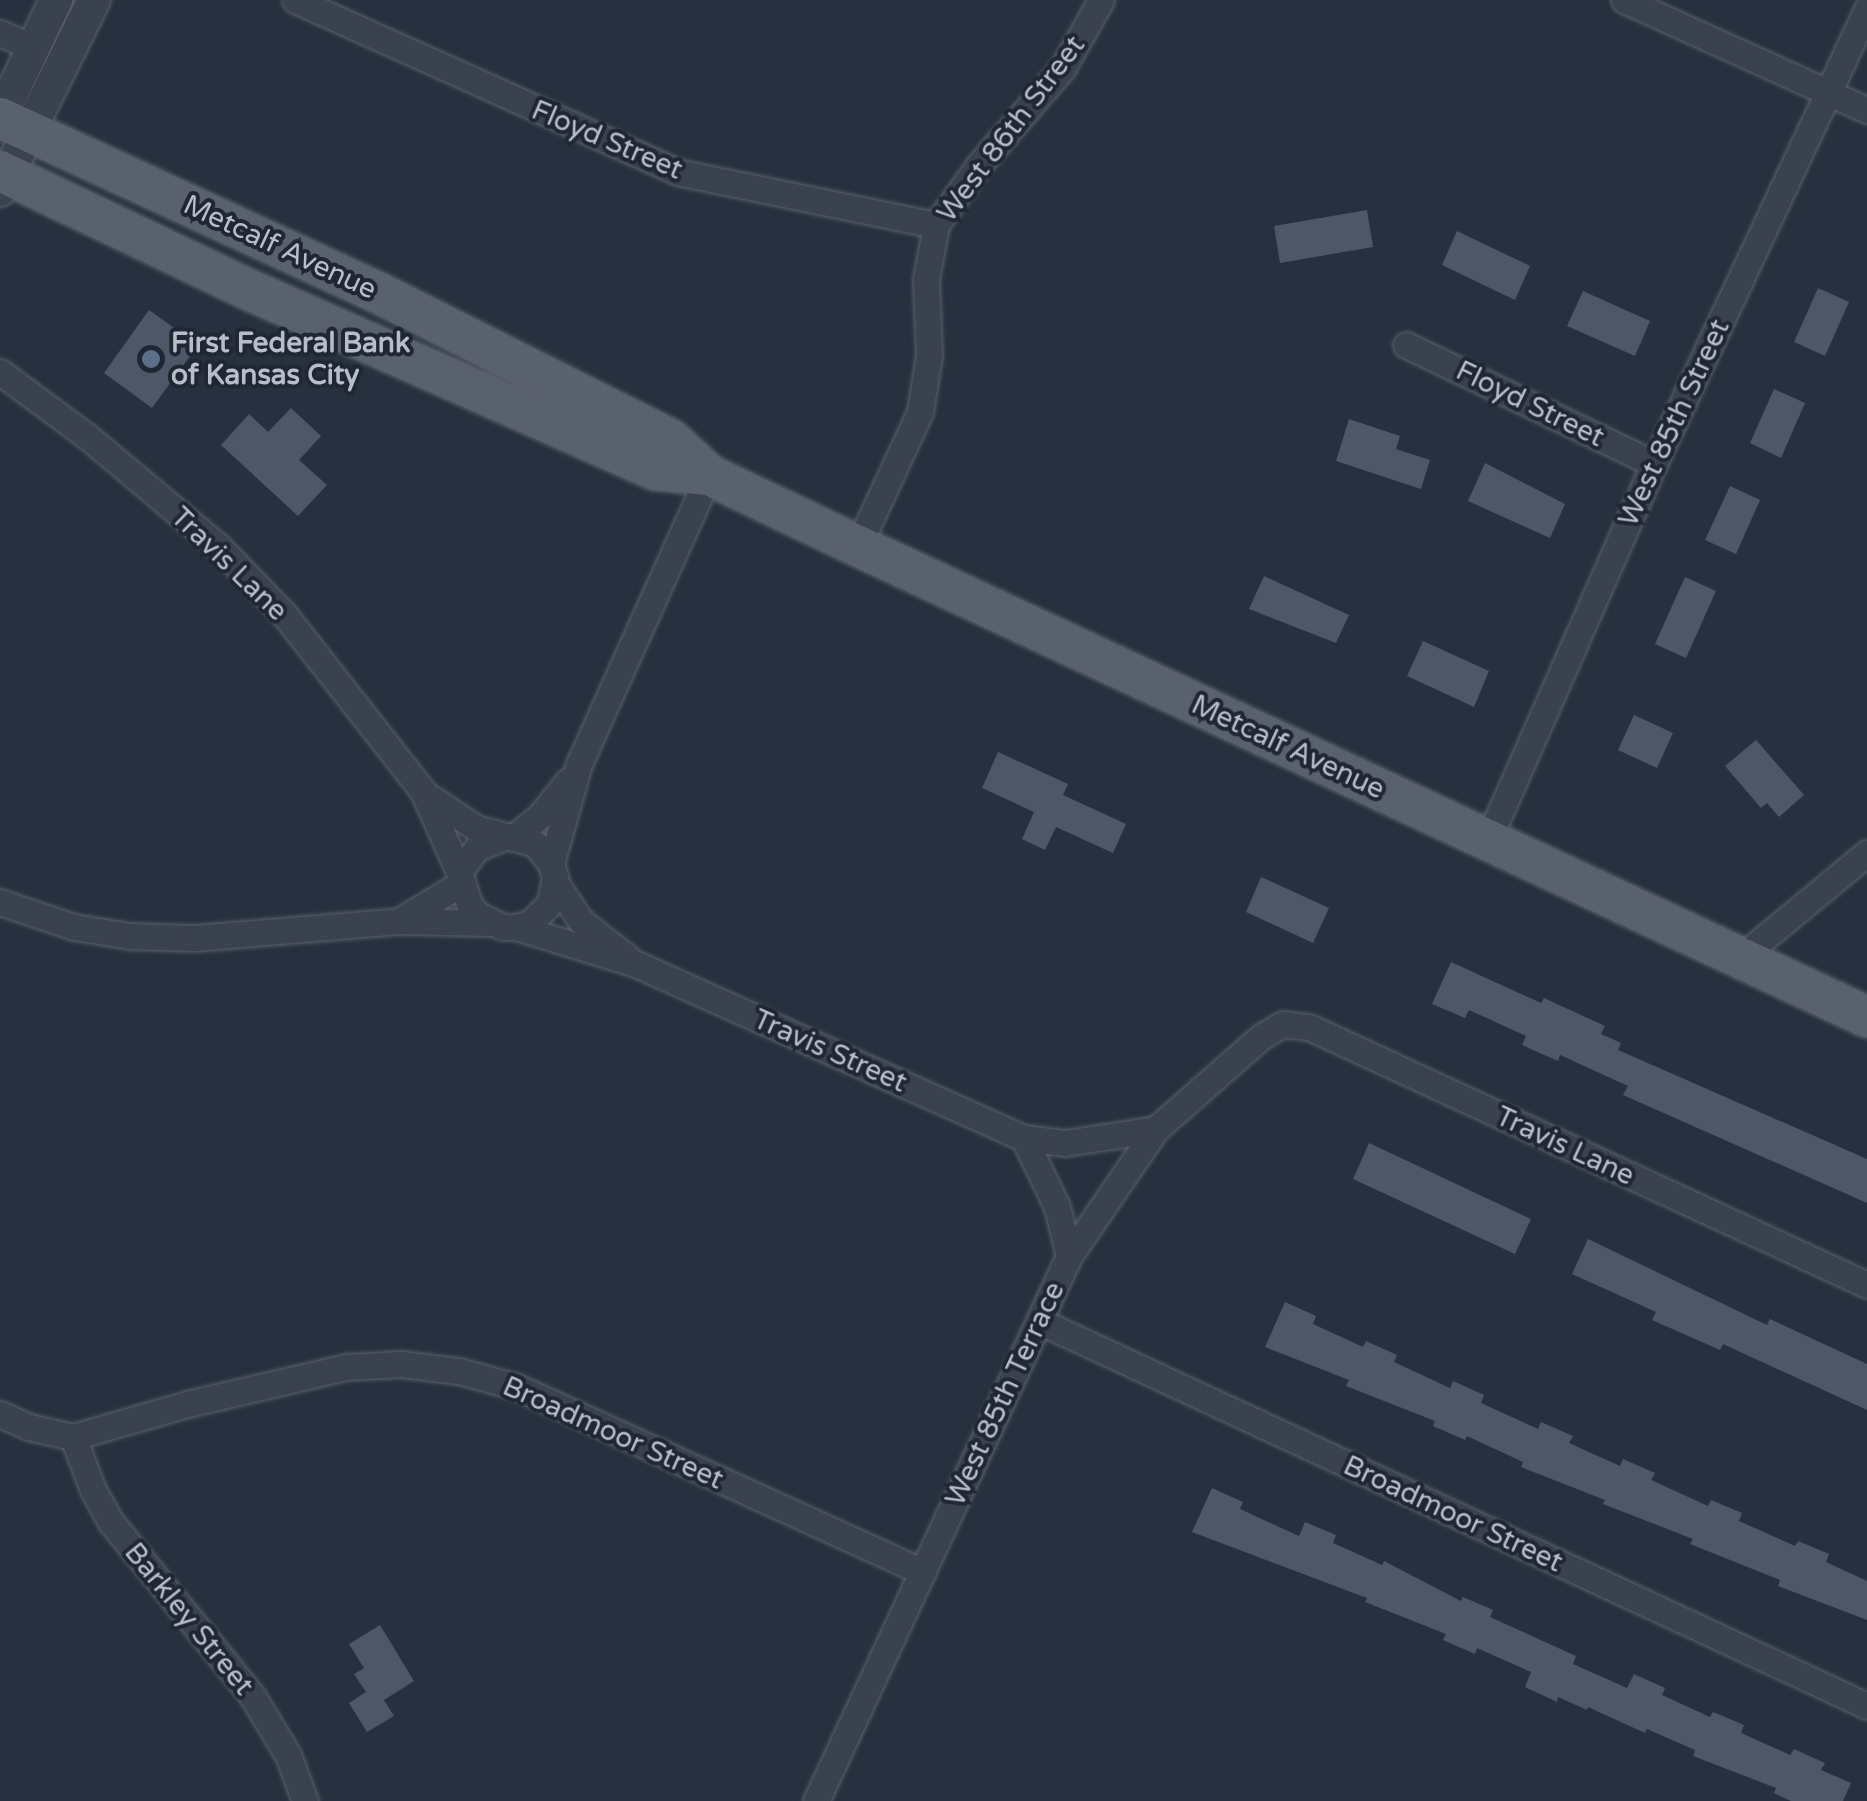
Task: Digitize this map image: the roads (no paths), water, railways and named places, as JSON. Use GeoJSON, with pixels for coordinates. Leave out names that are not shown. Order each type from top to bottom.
{"type":"FeatureCollection","features":[{"type":"Feature","properties":{"kind":"main road","name":"Metcalf Avenue"},"geometry":{"type":"LineString","coordinates":[[10,122],[377,292],[636,422],[671,440],[709,475],[1867,1017]]}},
{"type":"Feature","properties":{"kind":"main road","name":"Metcalf Avenue"},"geometry":{"type":"LineString","coordinates":[[3,179],[656,470],[709,475]]}},
{"type":"Feature","properties":{"kind":"street"},"geometry":{"type":"LineString","coordinates":[[3,179],[10,122],[33,48],[56,0]]}},
{"type":"Feature","properties":{"kind":"street"},"geometry":{"type":"LineString","coordinates":[[10,122],[94,0]]}},
{"type":"Feature","properties":{"kind":"street","name":"Floyd Street"},"geometry":{"type":"LineString","coordinates":[[295,0],[677,172],[936,225]]}},
{"type":"Feature","properties":{"kind":"street","name":"West 86th Street"},"geometry":{"type":"LineString","coordinates":[[858,546],[920,412],[929,355],[926,279],[936,225],[979,165],[1062,69],[1101,0]]}},
{"type":"Feature","properties":{"kind":"street"},"geometry":{"type":"LineString","coordinates":[[1624,0],[1867,110]]}},
{"type":"Feature","properties":{"kind":"street","name":"West 85th Street"},"geometry":{"type":"LineString","coordinates":[[1488,840],[1654,464],[1867,9]]}},
{"type":"Feature","properties":{"kind":"street"},"geometry":{"type":"LineString","coordinates":[[0,32],[33,48]]}},
{"type":"Feature","properties":{"kind":"street","name":"Floyd Street"},"geometry":{"type":"LineString","coordinates":[[1406,345],[1654,464]]}},
{"type":"Feature","properties":{"kind":"street","name":"Travis Lane"},"geometry":{"type":"LineString","coordinates":[[0,372],[74,426],[218,546],[284,614],[424,792],[460,877]]}},
{"type":"Feature","properties":{"kind":"street"},"geometry":{"type":"LineString","coordinates":[[0,902],[74,927],[130,936],[194,938],[399,920],[516,927],[541,914],[550,903],[553,873],[579,764],[709,475]]}},
{"type":"Feature","properties":{"kind":"street"},"geometry":{"type":"LineString","coordinates":[[399,920],[460,877],[478,848],[510,836],[540,816],[579,764]]}},
{"type":"Feature","properties":{"kind":"street","name":"Travis Lane"},"geometry":{"type":"LineString","coordinates":[[424,792],[476,828],[510,836]]}},
{"type":"Feature","properties":{"kind":"street"},"geometry":{"type":"LineString","coordinates":[[510,836],[534,844],[553,873]]}},
{"type":"Feature","properties":{"kind":"street"},"geometry":{"type":"LineString","coordinates":[[1740,958],[1867,853]]}},
{"type":"Feature","properties":{"kind":"street","name":"Travis Street"},"geometry":{"type":"LineString","coordinates":[[553,873],[581,921],[636,964]]}},
{"type":"Feature","properties":{"kind":"street"},"geometry":{"type":"LineString","coordinates":[[460,877],[469,904],[489,923]]}},
{"type":"Feature","properties":{"kind":"street","name":"Travis Street"},"geometry":{"type":"LineString","coordinates":[[516,927],[636,964],[1024,1138],[1066,1143],[1156,1129]]}},
{"type":"Feature","properties":{"kind":"street","name":"Travis Lane"},"geometry":{"type":"LineString","coordinates":[[1262,1036],[1284,1024],[1308,1027],[1867,1285]]}},
{"type":"Feature","properties":{"kind":"street","name":"West 85th Terrace"},"geometry":{"type":"LineString","coordinates":[[816,1801],[1069,1256],[1156,1129],[1262,1036]]}},
{"type":"Feature","properties":{"kind":"street"},"geometry":{"type":"LineString","coordinates":[[1024,1138],[1057,1207],[1069,1256]]}},
{"type":"Feature","properties":{"kind":"street","name":"Broadmoor Street"},"geometry":{"type":"LineString","coordinates":[[1039,1321],[1867,1706]]}},
{"type":"Feature","properties":{"kind":"street","name":"Broadmoor Street"},"geometry":{"type":"LineString","coordinates":[[0,1414],[29,1427],[74,1437],[187,1404],[346,1367],[401,1364],[459,1371],[517,1387],[922,1572]]}},
{"type":"Feature","properties":{"kind":"street","name":"Barkley Street"},"geometry":{"type":"LineString","coordinates":[[74,1437],[93,1490],[111,1522],[252,1697],[288,1755],[305,1801]]}},
{"type":"Feature","properties":{"kind":"place","name":"First Federal Bank of Kansas City"},"geometry":{"type":"Point","coordinates":[151,359]}}]}
